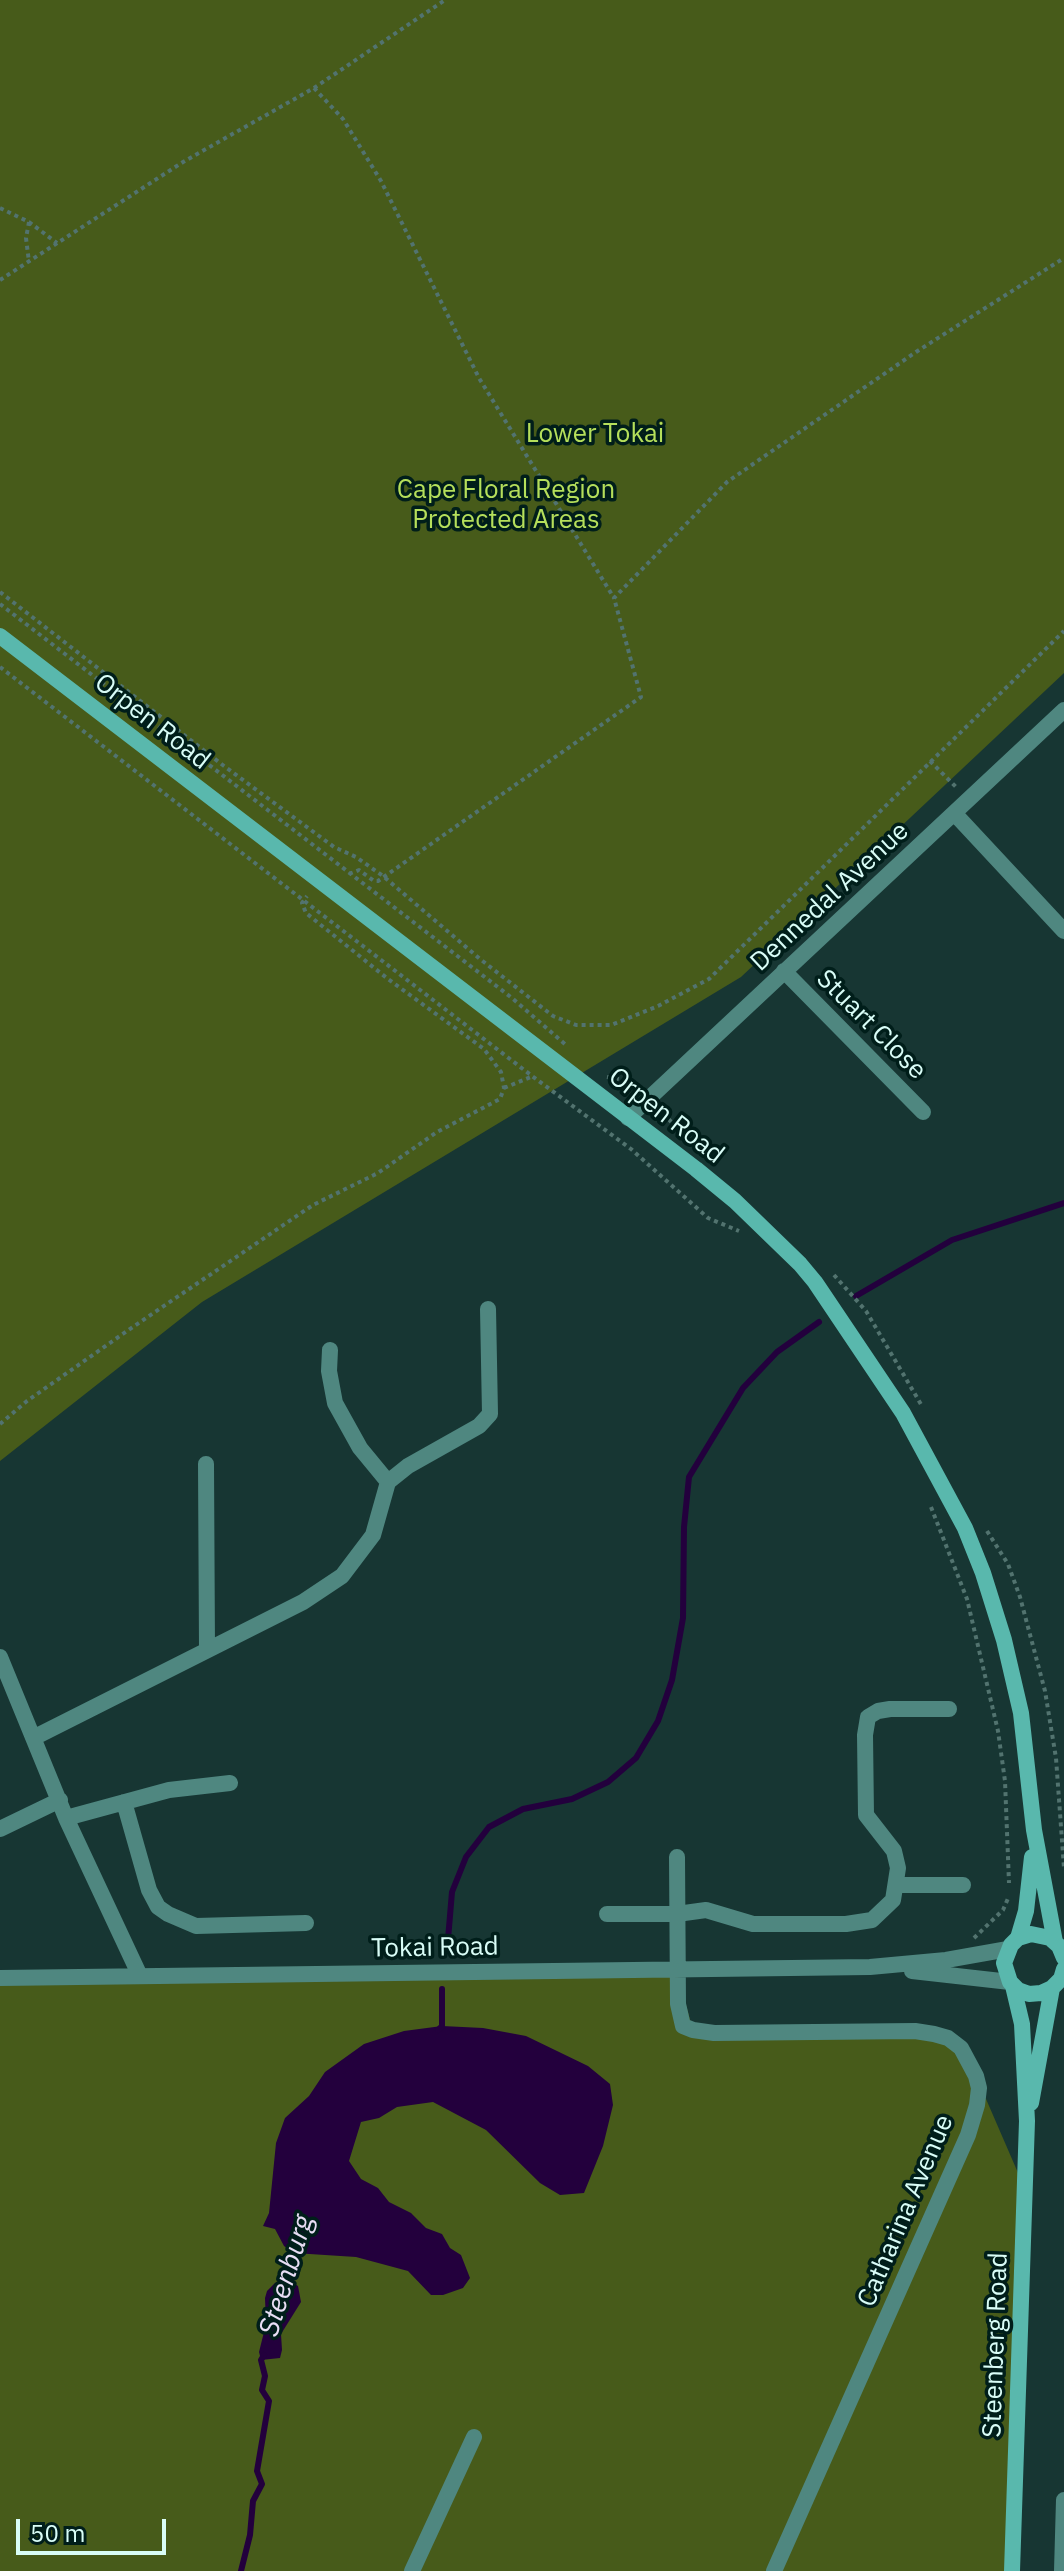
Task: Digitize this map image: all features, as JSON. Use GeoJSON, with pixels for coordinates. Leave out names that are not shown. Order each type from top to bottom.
{"type":"FeatureCollection","features":[{"type":"Feature","properties":{"kind":"main road","name":"Orpen Road"},"geometry":{"type":"LineString","coordinates":[[0,636],[587,1084],[735,1201],[800,1264],[903,1413],[965,1528],[995,1611],[1021,1713],[1034,1830],[1061,1948]]}},
{"type":"Feature","properties":{"kind":"main road","name":"Orpen Road"},"geometry":{"type":"LineString","coordinates":[[1012,1984],[1004,1968],[1026,1911],[1034,1830]]}},
{"type":"Feature","properties":{"kind":"main road"},"geometry":{"type":"LineString","coordinates":[[1013,1943],[1037,1934],[1061,1948]]}},
{"type":"Feature","properties":{"kind":"main road"},"geometry":{"type":"LineString","coordinates":[[1012,1984],[1024,1992],[1035,1994],[1059,1980]]}},
{"type":"Feature","properties":{"kind":"main road","name":"Steenberg Road"},"geometry":{"type":"LineString","coordinates":[[1027,2121],[1059,1980]]}},
{"type":"Feature","properties":{"kind":"main road","name":"Steenberg Road"},"geometry":{"type":"LineString","coordinates":[[1012,1984],[1022,2024],[1027,2121],[1012,2571]]}},
{"type":"Feature","properties":{"kind":"street","name":"Dennedal Avenue"},"geometry":{"type":"LineString","coordinates":[[628,1118],[1064,710]]}},
{"type":"Feature","properties":{"kind":"street"},"geometry":{"type":"LineString","coordinates":[[955,814],[1064,931]]}},
{"type":"Feature","properties":{"kind":"street","name":"Stuart Close"},"geometry":{"type":"LineString","coordinates":[[784,971],[923,1112]]}},
{"type":"Feature","properties":{"kind":"street"},"geometry":{"type":"LineString","coordinates":[[35,1737],[303,1602],[342,1576],[373,1535],[388,1482],[408,1466],[479,1426],[490,1414],[488,1309]]}},
{"type":"Feature","properties":{"kind":"street"},"geometry":{"type":"LineString","coordinates":[[330,1350],[329,1371],[335,1403],[360,1448],[388,1482]]}},
{"type":"Feature","properties":{"kind":"street"},"geometry":{"type":"LineString","coordinates":[[206,1464],[207,1649]]}},
{"type":"Feature","properties":{"kind":"street"},"geometry":{"type":"LineString","coordinates":[[0,1657],[66,1818],[140,1976]]}},
{"type":"Feature","properties":{"kind":"street"},"geometry":{"type":"LineString","coordinates":[[607,1914],[677,1914],[706,1910],[753,1924],[864,1923],[872,1920],[887,1908],[897,1885],[898,1868],[894,1851],[866,1815],[868,1717],[878,1711],[949,1709]]}},
{"type":"Feature","properties":{"kind":"street"},"geometry":{"type":"LineString","coordinates":[[66,1818],[169,1790],[230,1783]]}},
{"type":"Feature","properties":{"kind":"street"},"geometry":{"type":"LineString","coordinates":[[0,1829],[60,1800]]}},
{"type":"Feature","properties":{"kind":"street"},"geometry":{"type":"LineString","coordinates":[[124,1802],[149,1890],[158,1907],[168,1914],[196,1926],[306,1923]]}},
{"type":"Feature","properties":{"kind":"street","name":"Catharina Avenue"},"geometry":{"type":"LineString","coordinates":[[677,1857],[676,1969],[683,2026],[693,2030],[751,2034],[915,2031],[934,2034],[948,2038],[961,2048],[979,2088],[968,2135],[774,2571]]}},
{"type":"Feature","properties":{"kind":"street"},"geometry":{"type":"LineString","coordinates":[[897,1885],[963,1885]]}},
{"type":"Feature","properties":{"kind":"street","name":"Tokai Road"},"geometry":{"type":"LineString","coordinates":[[0,1978],[870,1967],[946,1960],[1013,1943]]}},
{"type":"Feature","properties":{"kind":"street","name":"Tokai Road"},"geometry":{"type":"LineString","coordinates":[[870,1967],[1012,1984]]}},
{"type":"Feature","properties":{"kind":"street"},"geometry":{"type":"LineString","coordinates":[[412,2571],[474,2437]]}},
{"type":"Feature","properties":{"kind":"street"},"geometry":{"type":"LineString","coordinates":[[1062,2571],[1064,2500]]}},
{"type":"Feature","properties":{"kind":"path"},"geometry":{"type":"LineString","coordinates":[[0,280],[183,162],[314,88],[445,0]]}},
{"type":"Feature","properties":{"kind":"path"},"geometry":{"type":"LineString","coordinates":[[314,88],[343,119],[381,181],[479,378],[614,598],[641,697],[383,876],[374,881],[359,870],[349,874]]}},
{"type":"Feature","properties":{"kind":"path"},"geometry":{"type":"LineString","coordinates":[[0,208],[29,222],[57,243]]}},
{"type":"Feature","properties":{"kind":"path"},"geometry":{"type":"LineString","coordinates":[[29,222],[26,238],[29,262]]}},
{"type":"Feature","properties":{"kind":"path"},"geometry":{"type":"LineString","coordinates":[[614,598],[727,482],[916,352],[1064,258]]}},
{"type":"Feature","properties":{"kind":"path"},"geometry":{"type":"LineString","coordinates":[[0,592],[224,766],[334,847],[356,857],[383,876],[480,959],[553,1016],[576,1025],[611,1025],[658,1006],[709,979],[1064,631]]}},
{"type":"Feature","properties":{"kind":"path"},"geometry":{"type":"LineString","coordinates":[[0,604],[512,998],[572,1050]]}},
{"type":"Feature","properties":{"kind":"path"},"geometry":{"type":"LineString","coordinates":[[0,667],[631,1149],[708,1218],[740,1232]]}},
{"type":"Feature","properties":{"kind":"path"},"geometry":{"type":"LineString","coordinates":[[930,761],[969,800]]}},
{"type":"Feature","properties":{"kind":"path"},"geometry":{"type":"LineString","coordinates":[[0,1424],[27,1401],[301,1213],[378,1173],[437,1132],[500,1099],[504,1088],[501,1072],[484,1049],[388,979],[306,913],[302,903],[306,898]]}},
{"type":"Feature","properties":{"kind":"path"},"geometry":{"type":"LineString","coordinates":[[595,1072],[624,1080]]}},
{"type":"Feature","properties":{"kind":"path"},"geometry":{"type":"LineString","coordinates":[[504,1088],[532,1076]]}},
{"type":"Feature","properties":{"kind":"path"},"geometry":{"type":"LineString","coordinates":[[930,1504],[967,1599],[998,1731],[1005,1781],[1010,1894],[1003,1910],[966,1945]]}},
{"type":"Feature","properties":{"kind":"green space","name":"Cape Floral Region Protected Areas"},"geometry":{"type":"Polygon","coordinates":[[[0,0],[1064,0],[1064,673],[741,977],[202,1302],[0,1461],[0,0]]]}},
{"type":"Feature","properties":{"kind":"green space"},"geometry":{"type":"Polygon","coordinates":[[[676,1969],[693,2030],[948,2038],[970,2062],[1025,2189],[1005,2571],[0,2571],[0,1977],[676,1969]]]}},
{"type":"Feature","properties":{"kind":"shaded area"},"geometry":{"type":"Polygon","coordinates":[[[442,2026],[483,2028],[526,2036],[588,2066],[610,2084],[613,2105],[603,2146],[584,2193],[560,2195],[540,2183],[486,2130],[433,2102],[397,2107],[379,2118],[361,2122],[349,2161],[361,2179],[378,2188],[389,2202],[411,2213],[426,2228],[442,2234],[450,2248],[461,2255],[470,2278],[463,2288],[443,2295],[431,2295],[408,2271],[356,2257],[294,2253],[284,2246],[275,2229],[263,2226],[269,2213],[276,2143],[285,2118],[309,2096],[325,2072],[364,2044],[404,2031],[442,2026]]]}},
{"type":"Feature","properties":{"kind":"shaded area"},"geometry":{"type":"Polygon","coordinates":[[[285,2278],[298,2286],[301,2302],[281,2334],[280,2358],[261,2360],[259,2352],[266,2324],[267,2291],[285,2278]]]}},
{"type":"Feature","properties":{"kind":"waterway"},"geometry":{"type":"LineString","coordinates":[[856,1296],[952,1240],[1064,1203]]}},
{"type":"Feature","properties":{"kind":"waterway"},"geometry":{"type":"LineString","coordinates":[[447,1951],[452,1892],[466,1857],[489,1827],[523,1809],[572,1799],[608,1782],[636,1758],[658,1721],[672,1680],[683,1618],[684,1527],[689,1477],[743,1388],[777,1352],[819,1322]]}},
{"type":"Feature","properties":{"kind":"waterway"},"geometry":{"type":"LineString","coordinates":[[438,2030],[442,2026],[442,1989]]}},
{"type":"Feature","properties":{"kind":"waterway","name":"Steenburg"},"geometry":{"type":"LineString","coordinates":[[284,2283],[296,2248]]}},
{"type":"Feature","properties":{"kind":"waterway","name":"Steenburg"},"geometry":{"type":"LineString","coordinates":[[241,2571],[250,2535],[253,2501],[262,2484],[257,2471],[269,2401],[262,2390],[265,2376],[261,2360],[264,2355]]}},
{"type":"Feature","properties":{"kind":"park label","name":"Lower Tokai"},"geometry":{"type":"Point","coordinates":[595,434]}}]}
